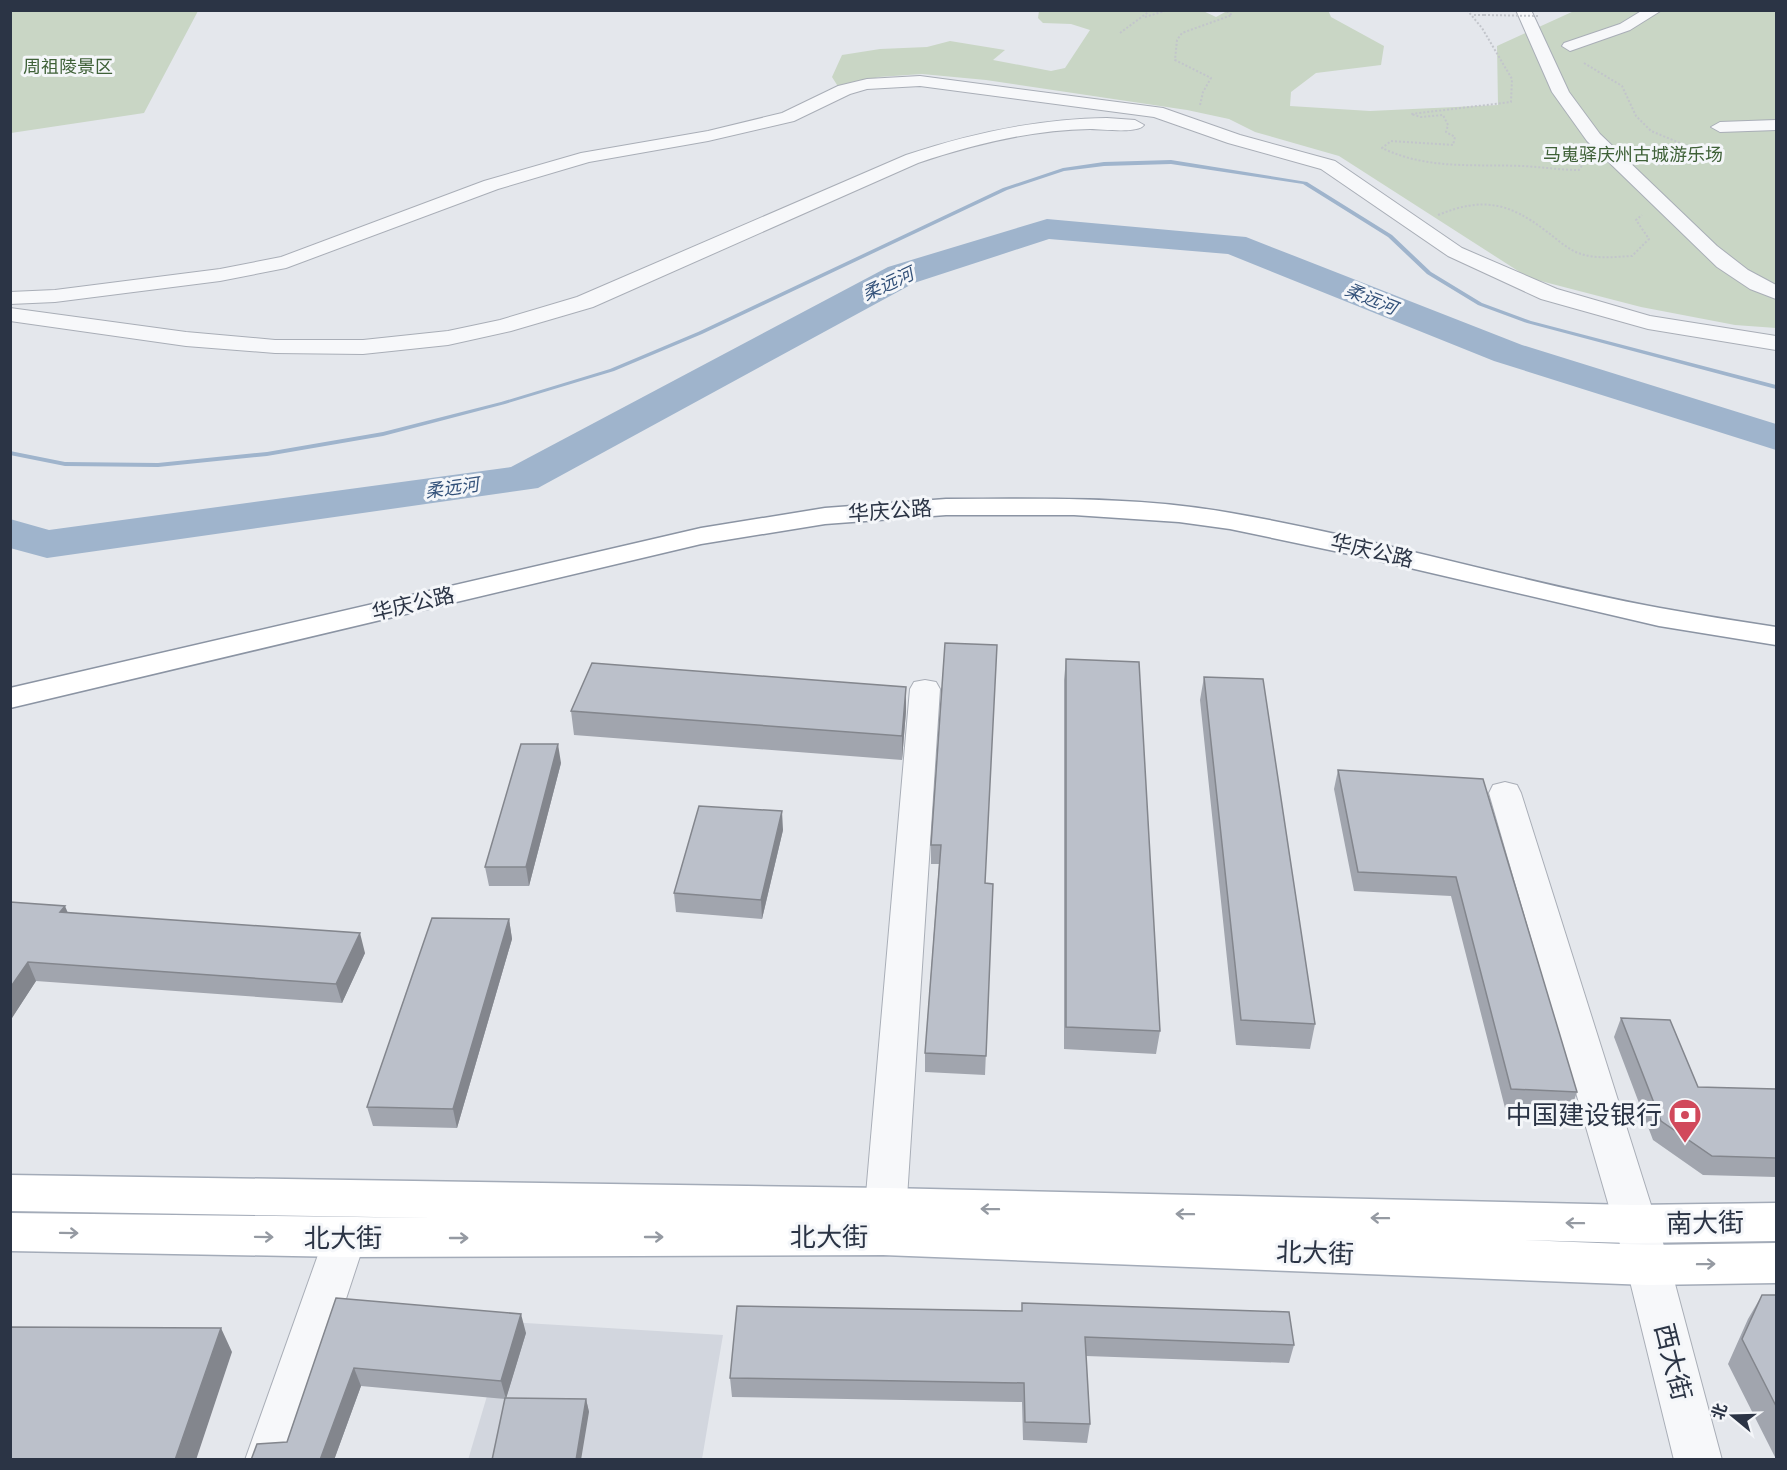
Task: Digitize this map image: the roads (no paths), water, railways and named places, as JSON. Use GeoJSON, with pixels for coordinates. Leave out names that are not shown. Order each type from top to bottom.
{"type":"FeatureCollection","features":[{"type":"Feature","properties":{"kind":"main road","name":"华庆公路"},"geometry":{"type":"LineString","coordinates":[[10,690],[695,531],[824,509],[945,501],[1075,500],[1228,514],[1364,541],[1658,609],[1776,628]]}},
{"type":"Feature","properties":{"kind":"main road","name":"华庆公路"},"geometry":{"type":"LineString","coordinates":[[10,698],[701,536],[825,516],[946,507],[1074,507],[1159,512],[1230,521],[1363,548],[1637,613],[1776,636]]}},
{"type":"Feature","properties":{"kind":"main road","name":"北大街"},"geometry":{"type":"LineString","coordinates":[[10,1193],[885,1222],[1648,1265]]}},
{"type":"Feature","properties":{"kind":"main road","name":"北大街"},"geometry":{"type":"LineString","coordinates":[[10,1232],[345,1238],[885,1222],[1634,1224]]}},
{"type":"Feature","properties":{"kind":"main road","name":"南大街"},"geometry":{"type":"LineString","coordinates":[[1634,1224],[1776,1222]]}},
{"type":"Feature","properties":{"kind":"main road","name":"南大街"},"geometry":{"type":"LineString","coordinates":[[1648,1265],[1776,1263]]}},
{"type":"Feature","properties":{"kind":"street"},"geometry":{"type":"LineString","coordinates":[[1570,46],[1625,27],[1654,10]]}},
{"type":"Feature","properties":{"kind":"street"},"geometry":{"type":"LineString","coordinates":[[1532,13],[1559,89],[1576,116],[1597,141],[1671,212],[1702,247],[1733,271],[1776,293]]}},
{"type":"Feature","properties":{"kind":"street"},"geometry":{"type":"LineString","coordinates":[[10,298],[55,296],[219,275],[286,262],[491,185],[587,157],[708,136],[788,117],[844,90],[867,84],[911,81],[946,83],[1157,112],[1234,140],[1328,165],[1349,177],[1412,224],[1455,252],[1549,294],[1648,322],[1776,343]]}},
{"type":"Feature","properties":{"kind":"street"},"geometry":{"type":"LineString","coordinates":[[10,314],[143,334],[232,344],[363,347],[416,342],[533,319],[585,302],[912,159],[947,146],[1029,130],[1122,124],[1234,140]]}},
{"type":"Feature","properties":{"kind":"street"},"geometry":{"type":"LineString","coordinates":[[1720,127],[1776,125]]}},
{"type":"Feature","properties":{"kind":"street"},"geometry":{"type":"LineString","coordinates":[[885,1222],[925,689]]}},
{"type":"Feature","properties":{"kind":"street","name":"西大街"},"geometry":{"type":"LineString","coordinates":[[1505,793],[1648,1265],[1698,1460]]}},
{"type":"Feature","properties":{"kind":"street"},"geometry":{"type":"LineString","coordinates":[[269,1460],[345,1238]]}},
{"type":"Feature","properties":{"kind":"waterway"},"geometry":{"type":"LineString","coordinates":[[10,453],[65,464],[158,465],[267,454],[383,434],[503,403],[612,370],[700,333],[1005,189],[1063,170],[1104,164],[1171,162],[1305,183],[1390,236],[1429,273],[1480,304],[1529,322],[1776,387]]}},
{"type":"Feature","properties":{"kind":"waterway","name":"柔远河"},"geometry":{"type":"LineString","coordinates":[[10,533],[47,544],[522,479],[901,275],[1047,229],[1234,244],[1508,353],[1776,437]]}},
{"type":"Feature","properties":{"kind":"place","name":"中国建设银行"},"geometry":{"type":"Point","coordinates":[1685,1144]}},
{"type":"Feature","properties":{"kind":"park label","name":"周祖陵景区"},"geometry":{"type":"Point","coordinates":[68,67]}},
{"type":"Feature","properties":{"kind":"park label","name":"马嵬驿庆州古城游乐场"},"geometry":{"type":"Point","coordinates":[1633,155]}}]}
